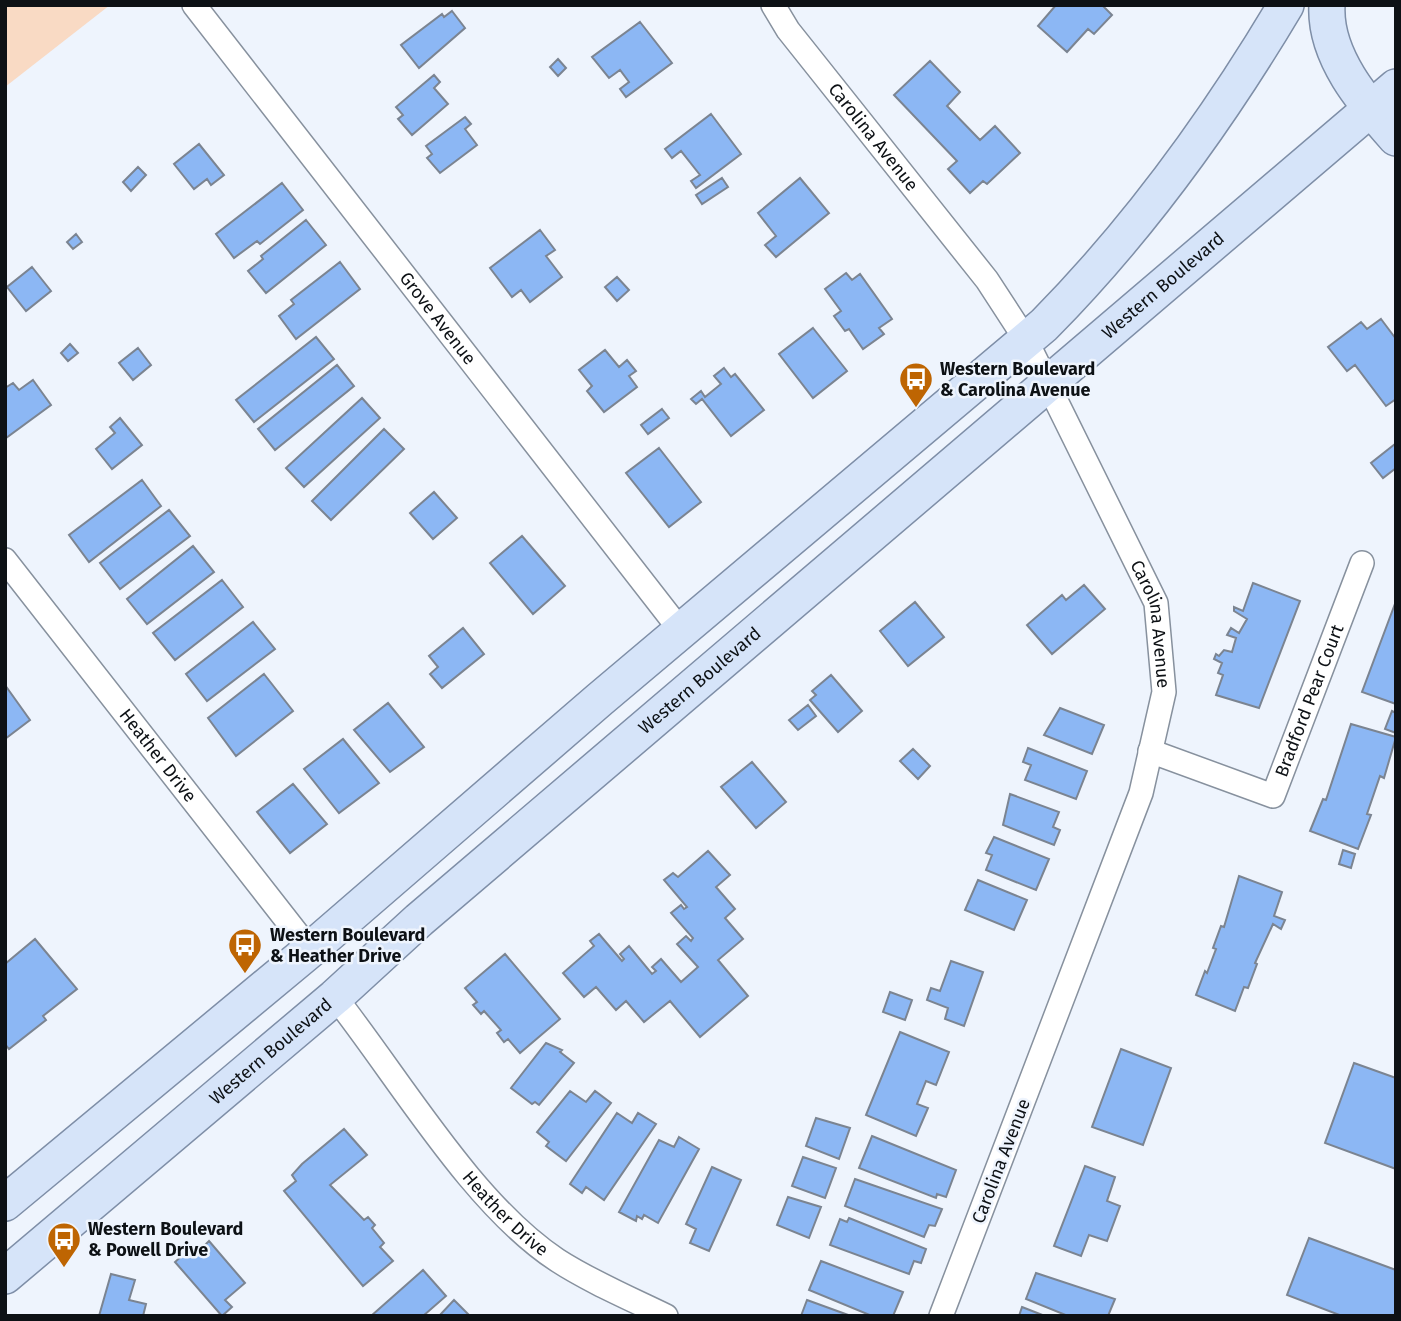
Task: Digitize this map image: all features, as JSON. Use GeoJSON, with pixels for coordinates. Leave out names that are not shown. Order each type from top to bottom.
{"type":"FeatureCollection","features":[{"type":"Feature","properties":{"kind":"main road"},"geometry":{"type":"LineString","coordinates":[[5,1203],[310,950],[681,631],[1026,340],[1073,296],[1161,192],[1240,80],[1286,5]]}},
{"type":"Feature","properties":{"kind":"main road"},"geometry":{"type":"LineString","coordinates":[[1327,5],[1328,35],[1334,50],[1383,97],[1396,138]]}},
{"type":"Feature","properties":{"kind":"main road","name":"Western Boulevard"},"geometry":{"type":"LineString","coordinates":[[5,1276],[335,997],[419,920],[1383,97]]}},
{"type":"Feature","properties":{"kind":"street","name":"Grove Avenue"},"geometry":{"type":"LineString","coordinates":[[194,5],[681,631]]}},
{"type":"Feature","properties":{"kind":"street","name":"Carolina Avenue"},"geometry":{"type":"LineString","coordinates":[[773,5],[788,30],[986,280],[1026,340],[1156,603],[1164,692],[1141,793],[942,1316]]}},
{"type":"Feature","properties":{"kind":"street","name":"Heather Drive"},"geometry":{"type":"LineString","coordinates":[[5,561],[310,950]]}},
{"type":"Feature","properties":{"kind":"street","name":"Bradford Pear Court"},"geometry":{"type":"LineString","coordinates":[[1150,751],[1273,796],[1362,564]]}},
{"type":"Feature","properties":{"kind":"street","name":"Heather Drive"},"geometry":{"type":"LineString","coordinates":[[335,997],[464,1169],[515,1226],[556,1259],[666,1316]]}},
{"type":"Feature","properties":{"kind":"shaded area"},"geometry":{"type":"Polygon","coordinates":[[[5,5],[110,5],[5,87],[5,5]]]}},
{"type":"Feature","properties":{"kind":"building"},"geometry":{"type":"Polygon","coordinates":[[[1056,5],[1106,5],[1104,7],[1112,15],[1094,34],[1088,29],[1067,52],[1038,26],[1056,5]]]}},
{"type":"Feature","properties":{"kind":"building"},"geometry":{"type":"Polygon","coordinates":[[[452,11],[465,28],[419,68],[401,45],[442,14],[444,17],[452,11]]]}},
{"type":"Feature","properties":{"kind":"building"},"geometry":{"type":"Polygon","coordinates":[[[640,22],[672,63],[626,97],[620,89],[629,82],[620,70],[609,78],[592,57],[640,22]]]}},
{"type":"Feature","properties":{"kind":"building"},"geometry":{"type":"Polygon","coordinates":[[[558,59],[566,68],[558,76],[550,67],[558,59]]]}},
{"type":"Feature","properties":{"kind":"building"},"geometry":{"type":"Polygon","coordinates":[[[930,61],[960,92],[947,106],[980,140],[995,126],[1020,153],[987,184],[983,181],[970,193],[948,169],[957,161],[894,95],[930,61]]]}},
{"type":"Feature","properties":{"kind":"building"},"geometry":{"type":"Polygon","coordinates":[[[434,75],[440,82],[434,88],[448,104],[412,135],[398,119],[403,115],[396,107],[434,75]]]}},
{"type":"Feature","properties":{"kind":"building"},"geometry":{"type":"Polygon","coordinates":[[[711,114],[741,154],[696,188],[691,181],[700,175],[681,151],[672,158],[665,149],[711,114]]]}},
{"type":"Feature","properties":{"kind":"building"},"geometry":{"type":"Polygon","coordinates":[[[465,117],[471,124],[465,129],[477,145],[440,173],[427,158],[432,154],[426,146],[465,117]]]}},
{"type":"Feature","properties":{"kind":"building"},"geometry":{"type":"Polygon","coordinates":[[[199,144],[224,175],[211,185],[207,179],[194,189],[174,164],[199,144]]]}},
{"type":"Feature","properties":{"kind":"building"},"geometry":{"type":"Polygon","coordinates":[[[138,167],[146,175],[131,191],[123,182],[138,167]]]}},
{"type":"Feature","properties":{"kind":"building"},"geometry":{"type":"Polygon","coordinates":[[[722,178],[728,187],[702,204],[696,195],[722,178]]]}},
{"type":"Feature","properties":{"kind":"building"},"geometry":{"type":"Polygon","coordinates":[[[800,178],[829,213],[776,257],[765,245],[776,236],[758,213],[800,178]]]}},
{"type":"Feature","properties":{"kind":"building"},"geometry":{"type":"Polygon","coordinates":[[[282,183],[303,210],[260,244],[257,241],[234,258],[216,234],[282,183]]]}},
{"type":"Feature","properties":{"kind":"building"},"geometry":{"type":"Polygon","coordinates":[[[306,220],[326,245],[266,293],[248,271],[263,259],[261,256],[306,220]]]}},
{"type":"Feature","properties":{"kind":"building"},"geometry":{"type":"Polygon","coordinates":[[[540,230],[555,250],[546,256],[562,277],[530,302],[521,290],[512,297],[490,268],[540,230]]]}},
{"type":"Feature","properties":{"kind":"building"},"geometry":{"type":"Polygon","coordinates":[[[76,234],[82,242],[73,249],[67,242],[76,234]]]}},
{"type":"Feature","properties":{"kind":"building"},"geometry":{"type":"Polygon","coordinates":[[[340,262],[360,289],[296,339],[279,316],[294,304],[291,300],[340,262]]]}},
{"type":"Feature","properties":{"kind":"building"},"geometry":{"type":"Polygon","coordinates":[[[32,267],[51,291],[26,311],[7,287],[32,267]]]}},
{"type":"Feature","properties":{"kind":"building"},"geometry":{"type":"Polygon","coordinates":[[[846,273],[852,280],[860,274],[892,319],[879,328],[884,334],[863,349],[849,329],[845,331],[834,316],[841,311],[825,289],[846,273]]]}},
{"type":"Feature","properties":{"kind":"building"},"geometry":{"type":"Polygon","coordinates":[[[617,277],[629,290],[617,301],[605,287],[617,277]]]}},
{"type":"Feature","properties":{"kind":"building"},"geometry":{"type":"Polygon","coordinates":[[[1381,319],[1396,339],[1396,399],[1386,406],[1355,365],[1347,371],[1328,347],[1361,322],[1367,329],[1381,319]]]}},
{"type":"Feature","properties":{"kind":"building"},"geometry":{"type":"Polygon","coordinates":[[[813,328],[847,371],[813,398],[779,354],[813,328]]]}},
{"type":"Feature","properties":{"kind":"building"},"geometry":{"type":"Polygon","coordinates":[[[316,337],[334,359],[254,422],[236,400],[316,337]]]}},
{"type":"Feature","properties":{"kind":"building"},"geometry":{"type":"Polygon","coordinates":[[[70,344],[78,353],[68,361],[61,353],[70,344]]]}},
{"type":"Feature","properties":{"kind":"building"},"geometry":{"type":"Polygon","coordinates":[[[138,348],[151,365],[133,380],[119,363],[138,348]]]}},
{"type":"Feature","properties":{"kind":"building"},"geometry":{"type":"Polygon","coordinates":[[[605,350],[619,367],[627,360],[636,371],[629,376],[637,387],[604,412],[587,391],[592,386],[579,370],[605,350]]]}},
{"type":"Feature","properties":{"kind":"building"},"geometry":{"type":"Polygon","coordinates":[[[337,365],[354,386],[275,450],[258,429],[337,365]]]}},
{"type":"Feature","properties":{"kind":"building"},"geometry":{"type":"Polygon","coordinates":[[[724,368],[731,377],[735,374],[764,410],[731,436],[702,399],[696,404],[691,399],[701,391],[705,397],[721,384],[714,376],[724,368]]]}},
{"type":"Feature","properties":{"kind":"building"},"geometry":{"type":"Polygon","coordinates":[[[33,380],[51,405],[6,438],[5,388],[13,383],[19,390],[33,380]]]}},
{"type":"Feature","properties":{"kind":"building"},"geometry":{"type":"Polygon","coordinates":[[[362,398],[380,418],[304,487],[286,468],[362,398]]]}},
{"type":"Feature","properties":{"kind":"building"},"geometry":{"type":"Polygon","coordinates":[[[662,409],[669,418],[648,434],[641,425],[662,409]]]}},
{"type":"Feature","properties":{"kind":"building"},"geometry":{"type":"Polygon","coordinates":[[[120,418],[142,445],[112,469],[96,449],[115,433],[110,427],[120,418]]]}},
{"type":"Feature","properties":{"kind":"building"},"geometry":{"type":"Polygon","coordinates":[[[384,429],[404,449],[331,520],[312,501],[384,429]]]}},
{"type":"Feature","properties":{"kind":"building"},"geometry":{"type":"Polygon","coordinates":[[[1395,444],[1396,468],[1383,478],[1371,463],[1395,444]]]}},
{"type":"Feature","properties":{"kind":"building"},"geometry":{"type":"Polygon","coordinates":[[[659,448],[701,502],[669,527],[626,473],[659,448]]]}},
{"type":"Feature","properties":{"kind":"building"},"geometry":{"type":"Polygon","coordinates":[[[142,480],[161,506],[89,562],[69,535],[142,480]]]}},
{"type":"Feature","properties":{"kind":"building"},"geometry":{"type":"Polygon","coordinates":[[[434,492],[457,518],[433,539],[410,513],[434,492]]]}},
{"type":"Feature","properties":{"kind":"building"},"geometry":{"type":"Polygon","coordinates":[[[169,510],[190,536],[120,589],[100,563],[169,510]]]}},
{"type":"Feature","properties":{"kind":"building"},"geometry":{"type":"Polygon","coordinates":[[[522,536],[565,586],[533,614],[490,563],[522,536]]]}},
{"type":"Feature","properties":{"kind":"building"},"geometry":{"type":"Polygon","coordinates":[[[193,546],[214,572],[147,624],[127,599],[193,546]]]}},
{"type":"Feature","properties":{"kind":"building"},"geometry":{"type":"Polygon","coordinates":[[[222,580],[243,607],[175,660],[153,633],[222,580]]]}},
{"type":"Feature","properties":{"kind":"building"},"geometry":{"type":"Polygon","coordinates":[[[1253,583],[1300,601],[1259,708],[1216,695],[1223,675],[1218,673],[1222,663],[1214,659],[1216,654],[1219,656],[1224,650],[1232,652],[1236,638],[1227,635],[1231,628],[1239,633],[1247,619],[1234,611],[1234,607],[1243,611],[1253,583]]]}},
{"type":"Feature","properties":{"kind":"building"},"geometry":{"type":"Polygon","coordinates":[[[1084,585],[1105,609],[1052,654],[1027,625],[1062,595],[1066,600],[1084,585]]]}},
{"type":"Feature","properties":{"kind":"building"},"geometry":{"type":"Polygon","coordinates":[[[1396,601],[1396,704],[1362,692],[1396,601]]]}},
{"type":"Feature","properties":{"kind":"building"},"geometry":{"type":"Polygon","coordinates":[[[915,602],[944,637],[908,666],[880,631],[915,602]]]}},
{"type":"Feature","properties":{"kind":"building"},"geometry":{"type":"Polygon","coordinates":[[[253,622],[275,649],[207,701],[186,674],[253,622]]]}},
{"type":"Feature","properties":{"kind":"building"},"geometry":{"type":"Polygon","coordinates":[[[463,628],[484,654],[442,688],[430,674],[438,667],[429,656],[463,628]]]}},
{"type":"Feature","properties":{"kind":"building"},"geometry":{"type":"Polygon","coordinates":[[[264,674],[293,711],[236,756],[208,718],[264,674]]]}},
{"type":"Feature","properties":{"kind":"building"},"geometry":{"type":"Polygon","coordinates":[[[831,675],[862,711],[838,732],[810,700],[816,695],[812,691],[831,675]]]}},
{"type":"Feature","properties":{"kind":"building"},"geometry":{"type":"Polygon","coordinates":[[[5,685],[30,720],[5,739],[5,685]]]}},
{"type":"Feature","properties":{"kind":"building"},"geometry":{"type":"Polygon","coordinates":[[[388,703],[424,747],[390,772],[354,730],[388,703]]]}},
{"type":"Feature","properties":{"kind":"building"},"geometry":{"type":"Polygon","coordinates":[[[808,705],[816,716],[798,730],[789,720],[808,705]]]}},
{"type":"Feature","properties":{"kind":"building"},"geometry":{"type":"Polygon","coordinates":[[[1060,708],[1104,725],[1092,754],[1044,735],[1060,708]]]}},
{"type":"Feature","properties":{"kind":"building"},"geometry":{"type":"Polygon","coordinates":[[[1392,711],[1396,713],[1396,733],[1385,729],[1392,711]]]}},
{"type":"Feature","properties":{"kind":"building"},"geometry":{"type":"Polygon","coordinates":[[[1351,724],[1396,737],[1384,778],[1380,776],[1367,814],[1371,815],[1358,849],[1310,831],[1323,799],[1326,800],[1351,724]]]}},
{"type":"Feature","properties":{"kind":"building"},"geometry":{"type":"Polygon","coordinates":[[[343,739],[379,783],[339,813],[304,769],[343,739]]]}},
{"type":"Feature","properties":{"kind":"building"},"geometry":{"type":"Polygon","coordinates":[[[1028,748],[1087,771],[1076,799],[1025,780],[1031,765],[1023,762],[1028,748]]]}},
{"type":"Feature","properties":{"kind":"building"},"geometry":{"type":"Polygon","coordinates":[[[913,749],[930,766],[918,779],[900,761],[913,749]]]}},
{"type":"Feature","properties":{"kind":"building"},"geometry":{"type":"Polygon","coordinates":[[[752,762],[786,802],[756,828],[721,787],[752,762]]]}},
{"type":"Feature","properties":{"kind":"building"},"geometry":{"type":"Polygon","coordinates":[[[293,784],[327,824],[290,853],[257,812],[293,784]]]}},
{"type":"Feature","properties":{"kind":"building"},"geometry":{"type":"Polygon","coordinates":[[[1010,794],[1059,812],[1053,827],[1060,830],[1054,845],[1003,825],[1010,794]]]}},
{"type":"Feature","properties":{"kind":"building"},"geometry":{"type":"Polygon","coordinates":[[[994,837],[1049,859],[1036,890],[986,870],[992,855],[986,853],[994,837]]]}},
{"type":"Feature","properties":{"kind":"building"},"geometry":{"type":"Polygon","coordinates":[[[1343,850],[1355,854],[1351,868],[1339,864],[1343,850]]]}},
{"type":"Feature","properties":{"kind":"building"},"geometry":{"type":"Polygon","coordinates":[[[708,851],[730,875],[716,887],[735,909],[725,918],[743,939],[718,960],[748,996],[700,1037],[670,1001],[644,1022],[626,1001],[616,1010],[596,987],[584,997],[563,973],[594,946],[590,941],[599,934],[622,961],[624,959],[620,954],[629,946],[652,974],[656,971],[652,967],[661,959],[681,982],[698,967],[677,944],[686,936],[691,941],[693,938],[671,913],[681,905],[684,909],[687,907],[664,880],[673,873],[678,877],[708,851]]]}},
{"type":"Feature","properties":{"kind":"building"},"geometry":{"type":"Polygon","coordinates":[[[1239,876],[1282,892],[1274,916],[1285,920],[1281,929],[1273,924],[1255,963],[1257,964],[1248,988],[1244,987],[1235,1011],[1196,995],[1216,949],[1213,948],[1221,926],[1224,927],[1239,876]]]}},
{"type":"Feature","properties":{"kind":"building"},"geometry":{"type":"Polygon","coordinates":[[[978,880],[1027,900],[1014,930],[965,910],[978,880]]]}},
{"type":"Feature","properties":{"kind":"building"},"geometry":{"type":"Polygon","coordinates":[[[35,939],[77,989],[43,1016],[46,1020],[9,1049],[5,1044],[5,964],[35,939]]]}},
{"type":"Feature","properties":{"kind":"building"},"geometry":{"type":"Polygon","coordinates":[[[505,954],[560,1019],[520,1053],[508,1039],[504,1042],[497,1033],[501,1030],[484,1011],[481,1014],[473,1005],[477,1002],[465,988],[505,954]]]}},
{"type":"Feature","properties":{"kind":"building"},"geometry":{"type":"Polygon","coordinates":[[[951,961],[983,972],[964,1026],[945,1019],[948,1008],[927,1000],[931,988],[940,991],[951,961]]]}},
{"type":"Feature","properties":{"kind":"building"},"geometry":{"type":"Polygon","coordinates":[[[890,992],[912,1000],[905,1020],[883,1012],[890,992]]]}},
{"type":"Feature","properties":{"kind":"building"},"geometry":{"type":"Polygon","coordinates":[[[900,1032],[949,1052],[936,1085],[926,1081],[917,1104],[928,1108],[916,1136],[866,1115],[900,1032]]]}},
{"type":"Feature","properties":{"kind":"building"},"geometry":{"type":"Polygon","coordinates":[[[546,1043],[562,1050],[560,1052],[574,1063],[539,1105],[535,1102],[532,1104],[511,1088],[546,1043]]]}},
{"type":"Feature","properties":{"kind":"building"},"geometry":{"type":"Polygon","coordinates":[[[1121,1049],[1171,1068],[1143,1145],[1092,1127],[1121,1049]]]}},
{"type":"Feature","properties":{"kind":"building"},"geometry":{"type":"Polygon","coordinates":[[[1354,1063],[1396,1078],[1396,1169],[1325,1143],[1354,1063]]]}},
{"type":"Feature","properties":{"kind":"building"},"geometry":{"type":"Polygon","coordinates":[[[570,1091],[586,1102],[595,1091],[611,1103],[566,1161],[546,1146],[549,1142],[537,1132],[570,1091]]]}},
{"type":"Feature","properties":{"kind":"building"},"geometry":{"type":"Polygon","coordinates":[[[617,1113],[632,1123],[638,1113],[656,1124],[604,1200],[586,1187],[582,1193],[570,1184],[617,1113]]]}},
{"type":"Feature","properties":{"kind":"building"},"geometry":{"type":"Polygon","coordinates":[[[816,1118],[850,1128],[839,1159],[806,1146],[816,1118]]]}},
{"type":"Feature","properties":{"kind":"building"},"geometry":{"type":"Polygon","coordinates":[[[344,1129],[367,1155],[330,1185],[364,1220],[368,1217],[375,1225],[372,1228],[384,1243],[380,1247],[393,1261],[363,1286],[284,1191],[296,1181],[292,1175],[302,1164],[344,1129]]]}},
{"type":"Feature","properties":{"kind":"building"},"geometry":{"type":"Polygon","coordinates":[[[872,1136],[956,1170],[946,1197],[937,1194],[936,1198],[859,1168],[872,1136]]]}},
{"type":"Feature","properties":{"kind":"building"},"geometry":{"type":"Polygon","coordinates":[[[679,1137],[699,1149],[658,1223],[644,1215],[642,1219],[637,1216],[636,1221],[619,1212],[659,1140],[674,1147],[679,1137]]]}},
{"type":"Feature","properties":{"kind":"building"},"geometry":{"type":"Polygon","coordinates":[[[803,1157],[836,1168],[825,1198],[792,1186],[803,1157]]]}},
{"type":"Feature","properties":{"kind":"building"},"geometry":{"type":"Polygon","coordinates":[[[1085,1166],[1115,1177],[1107,1201],[1120,1206],[1107,1241],[1089,1235],[1081,1256],[1054,1246],[1085,1166]]]}},
{"type":"Feature","properties":{"kind":"building"},"geometry":{"type":"Polygon","coordinates":[[[712,1167],[741,1180],[709,1251],[690,1243],[696,1229],[686,1224],[712,1167]]]}},
{"type":"Feature","properties":{"kind":"building"},"geometry":{"type":"Polygon","coordinates":[[[855,1179],[942,1209],[935,1226],[929,1225],[924,1237],[845,1206],[855,1179]]]}},
{"type":"Feature","properties":{"kind":"building"},"geometry":{"type":"Polygon","coordinates":[[[788,1197],[821,1207],[809,1238],[777,1225],[788,1197]]]}},
{"type":"Feature","properties":{"kind":"building"},"geometry":{"type":"Polygon","coordinates":[[[849,1218],[926,1249],[921,1263],[914,1261],[909,1274],[830,1245],[840,1219],[847,1222],[849,1218]]]}},
{"type":"Feature","properties":{"kind":"building"},"geometry":{"type":"Polygon","coordinates":[[[1309,1238],[1396,1270],[1396,1316],[1342,1316],[1287,1295],[1309,1238]]]}},
{"type":"Feature","properties":{"kind":"building"},"geometry":{"type":"Polygon","coordinates":[[[209,1241],[245,1283],[225,1300],[232,1307],[222,1316],[175,1262],[193,1246],[198,1252],[209,1241]]]}},
{"type":"Feature","properties":{"kind":"building"},"geometry":{"type":"Polygon","coordinates":[[[821,1261],[903,1292],[893,1316],[872,1316],[809,1290],[821,1261]]]}},
{"type":"Feature","properties":{"kind":"building"},"geometry":{"type":"Polygon","coordinates":[[[423,1270],[446,1296],[423,1316],[371,1316],[423,1270]]]}},
{"type":"Feature","properties":{"kind":"building"},"geometry":{"type":"Polygon","coordinates":[[[1036,1273],[1115,1299],[1108,1316],[1068,1316],[1026,1299],[1036,1273]]]}},
{"type":"Feature","properties":{"kind":"building"},"geometry":{"type":"Polygon","coordinates":[[[111,1274],[135,1280],[129,1300],[146,1304],[143,1316],[99,1316],[111,1274]]]}},
{"type":"Feature","properties":{"kind":"building"},"geometry":{"type":"Polygon","coordinates":[[[454,1300],[470,1316],[439,1316],[454,1300]]]}},
{"type":"Feature","properties":{"kind":"building"},"geometry":{"type":"Polygon","coordinates":[[[807,1300],[851,1316],[801,1316],[807,1300]]]}},
{"type":"Feature","properties":{"kind":"building"},"geometry":{"type":"Polygon","coordinates":[[[1022,1307],[1045,1316],[1019,1316],[1022,1307]]]}},
{"type":"Feature","properties":{"kind":"place","name":"Western Boulevard & Carolina Avenue"},"geometry":{"type":"Point","coordinates":[916,409]}},
{"type":"Feature","properties":{"kind":"place","name":"Western Boulevard & Heather Drive"},"geometry":{"type":"Point","coordinates":[245,975]}},
{"type":"Feature","properties":{"kind":"place","name":"Western Boulevard & Powell Drive"},"geometry":{"type":"Point","coordinates":[64,1269]}}]}
